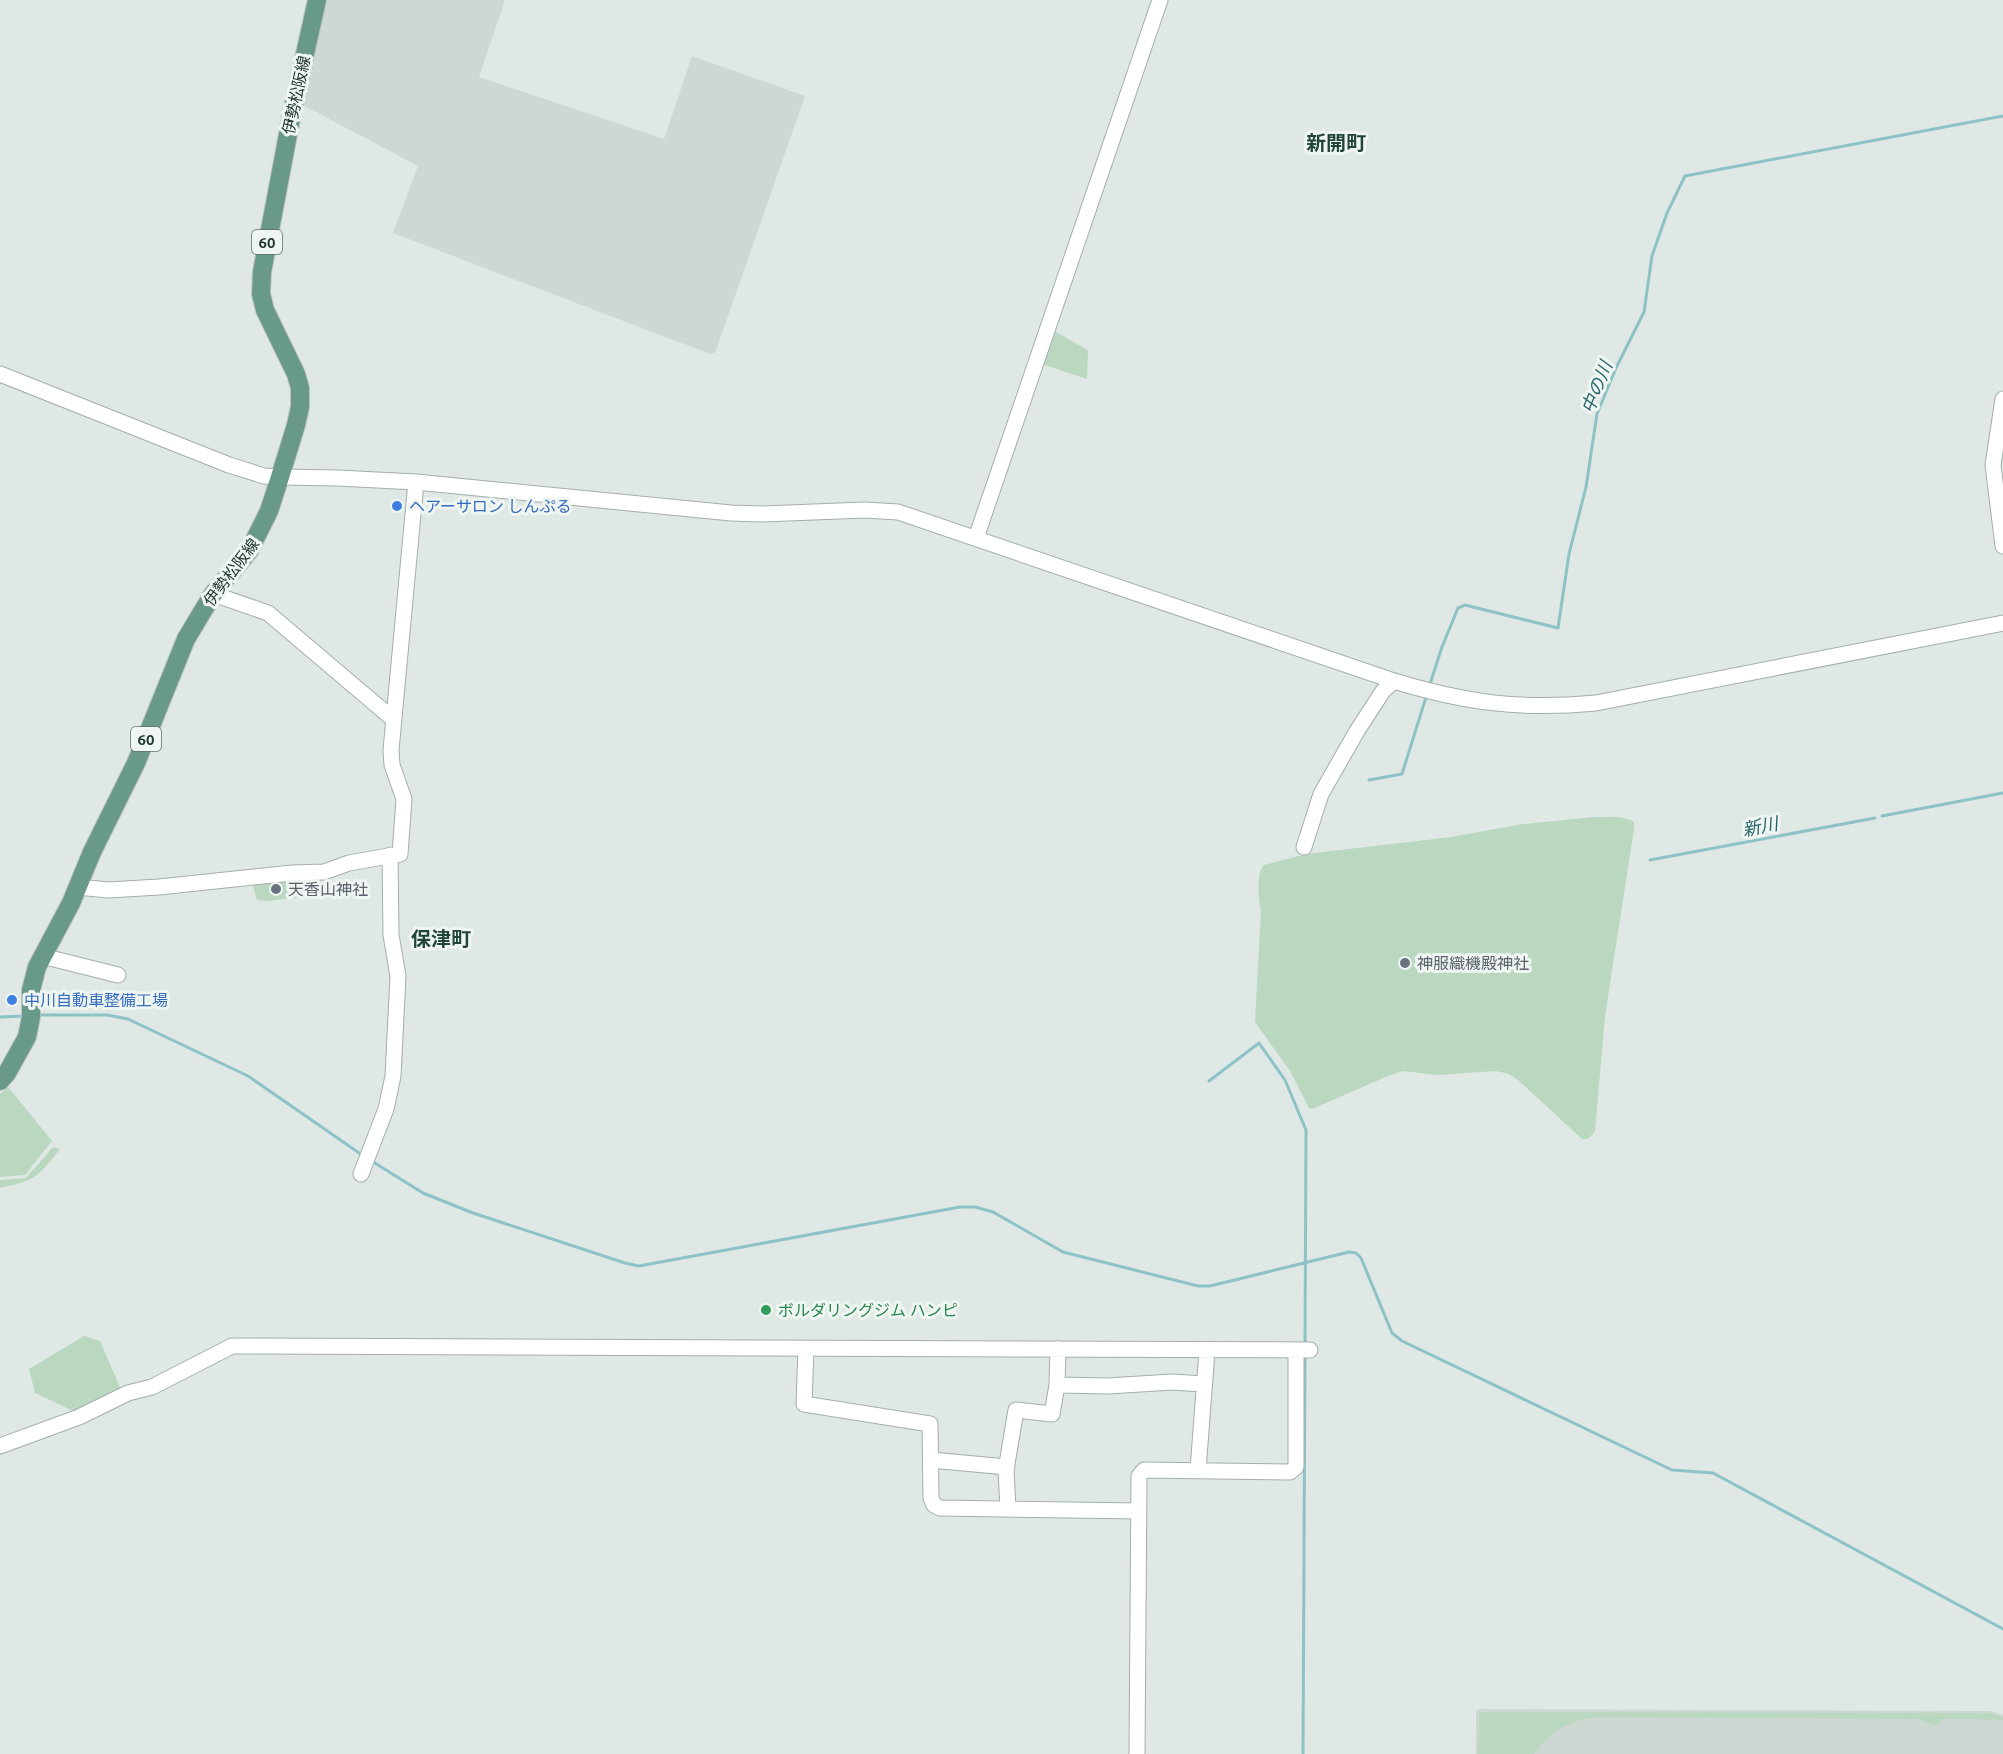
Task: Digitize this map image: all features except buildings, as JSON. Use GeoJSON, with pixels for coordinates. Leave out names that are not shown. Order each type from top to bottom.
{"type":"FeatureCollection","features":[{"type":"Feature","properties":{"kind":"main road","name":"伊勢松阪線"},"geometry":{"type":"LineString","coordinates":[[0,1082],[23,1047],[30,1029],[33,979],[42,956],[78,887],[92,852],[136,763],[186,639],[213,594],[249,551],[269,511],[296,424],[300,407],[300,388],[296,374],[265,310],[261,294],[262,272],[293,108],[317,0]]}},
{"type":"Feature","properties":{"kind":"street"},"geometry":{"type":"LineString","coordinates":[[976,538],[1160,0]]}},
{"type":"Feature","properties":{"kind":"street"},"geometry":{"type":"LineString","coordinates":[[0,374],[257,474],[280,477],[416,482],[751,514],[888,511],[909,514],[1394,681],[1428,691],[1493,704],[1554,707],[1596,703],[2003,623]]}},
{"type":"Feature","properties":{"kind":"street"},"geometry":{"type":"LineString","coordinates":[[2003,399],[1998,466],[2003,546]]}},
{"type":"Feature","properties":{"kind":"street"},"geometry":{"type":"LineString","coordinates":[[78,887],[108,890],[159,887],[292,873],[324,872],[349,863],[400,854],[404,799],[392,765],[393,719],[416,482]]}},
{"type":"Feature","properties":{"kind":"street"},"geometry":{"type":"LineString","coordinates":[[213,594],[268,613],[393,719]]}},
{"type":"Feature","properties":{"kind":"street"},"geometry":{"type":"LineString","coordinates":[[1304,847],[1321,794],[1357,731],[1383,691],[1394,681]]}},
{"type":"Feature","properties":{"kind":"street"},"geometry":{"type":"LineString","coordinates":[[366,1164],[386,1109],[392,1082],[398,976],[391,934],[390,855]]}},
{"type":"Feature","properties":{"kind":"street"},"geometry":{"type":"LineString","coordinates":[[42,956],[118,975]]}},
{"type":"Feature","properties":{"kind":"street"},"geometry":{"type":"LineString","coordinates":[[0,1446],[79,1417],[128,1393],[152,1387],[232,1347],[1302,1350],[1296,1467],[1290,1472],[1144,1470],[1139,1476],[1137,1754]]}},
{"type":"Feature","properties":{"kind":"street"},"geometry":{"type":"LineString","coordinates":[[806,1349],[804,1404],[930,1424],[931,1498],[934,1505],[940,1508],[1139,1510]]}},
{"type":"Feature","properties":{"kind":"street"},"geometry":{"type":"LineString","coordinates":[[1008,1508],[1007,1467],[1016,1410],[1052,1414],[1057,1385],[1058,1349]]}},
{"type":"Feature","properties":{"kind":"street"},"geometry":{"type":"LineString","coordinates":[[1198,1470],[1207,1351]]}},
{"type":"Feature","properties":{"kind":"street"},"geometry":{"type":"LineString","coordinates":[[1057,1385],[1204,1384]]}},
{"type":"Feature","properties":{"kind":"street"},"geometry":{"type":"LineString","coordinates":[[931,1460],[1007,1467]]}},
{"type":"Feature","properties":{"kind":"shaded area"},"geometry":{"type":"Polygon","coordinates":[[[325,0],[505,0],[479,77],[664,139],[692,56],[805,96],[715,353],[710,354],[393,233],[418,166],[301,104],[325,0]]]}},
{"type":"Feature","properties":{"kind":"shaded area"},"geometry":{"type":"Polygon","coordinates":[[[1479,1709],[1990,1711],[2003,1715],[2003,1754],[1476,1754],[1476,1712],[1479,1709]]]}},
{"type":"Feature","properties":{"kind":"green space"},"geometry":{"type":"Polygon","coordinates":[[[1054,331],[1088,350],[1087,379],[1042,364],[1054,331]]]}},
{"type":"Feature","properties":{"kind":"green space"},"geometry":{"type":"Polygon","coordinates":[[[1595,817],[1625,818],[1634,822],[1634,829],[1605,1016],[1595,1131],[1588,1139],[1582,1139],[1518,1080],[1509,1074],[1496,1071],[1437,1075],[1403,1071],[1312,1109],[1309,1108],[1290,1071],[1255,1022],[1261,911],[1258,887],[1261,869],[1264,865],[1306,854],[1451,837],[1523,824],[1595,817]]]}},
{"type":"Feature","properties":{"kind":"green space"},"geometry":{"type":"Polygon","coordinates":[[[297,877],[299,897],[257,900],[252,882],[297,877]]]}},
{"type":"Feature","properties":{"kind":"green space"},"geometry":{"type":"Polygon","coordinates":[[[8,1087],[52,1141],[25,1175],[0,1177],[0,1094],[8,1087]]]}},
{"type":"Feature","properties":{"kind":"green space"},"geometry":{"type":"Polygon","coordinates":[[[53,1147],[60,1149],[35,1176],[21,1183],[0,1188],[0,1180],[26,1178],[53,1147]]]}},
{"type":"Feature","properties":{"kind":"green space"},"geometry":{"type":"Polygon","coordinates":[[[84,1336],[100,1341],[121,1390],[78,1413],[35,1393],[29,1369],[84,1336]]]}},
{"type":"Feature","properties":{"kind":"green space"},"geometry":{"type":"Polygon","coordinates":[[[1484,1712],[1990,1713],[2003,1717],[2003,1720],[1944,1719],[1936,1726],[1918,1719],[1594,1717],[1566,1725],[1553,1733],[1534,1754],[1478,1754],[1479,1714],[1484,1712]]]}},
{"type":"Feature","properties":{"kind":"waterway","name":"中の川"},"geometry":{"type":"LineString","coordinates":[[1430,684],[1458,608],[1465,605],[1558,628],[1569,554],[1586,487],[1597,414],[1616,368],[1644,312],[1652,256],[1667,213],[1685,176],[2003,116]]}},
{"type":"Feature","properties":{"kind":"waterway","name":"中の川"},"geometry":{"type":"LineString","coordinates":[[1369,780],[1402,774],[1427,694]]}},
{"type":"Feature","properties":{"kind":"waterway","name":"新川"},"geometry":{"type":"LineString","coordinates":[[1882,816],[2003,793]]}},
{"type":"Feature","properties":{"kind":"waterway","name":"新川"},"geometry":{"type":"LineString","coordinates":[[1650,860],[1875,818]]}},
{"type":"Feature","properties":{"kind":"waterway"},"geometry":{"type":"LineString","coordinates":[[38,1015],[107,1015],[128,1019],[248,1076],[362,1155]]}},
{"type":"Feature","properties":{"kind":"waterway"},"geometry":{"type":"LineString","coordinates":[[0,1017],[25,1016]]}},
{"type":"Feature","properties":{"kind":"waterway"},"geometry":{"type":"LineString","coordinates":[[1209,1081],[1259,1043],[1285,1080],[1306,1130],[1305,1344]]}},
{"type":"Feature","properties":{"kind":"waterway"},"geometry":{"type":"LineString","coordinates":[[370,1160],[423,1193],[473,1213],[639,1266],[960,1207],[975,1207],[993,1212],[1063,1252],[1198,1286],[1210,1286],[1349,1252],[1356,1253],[1361,1258],[1392,1333],[1402,1341],[1672,1470],[1713,1473],[2003,1629]]}},
{"type":"Feature","properties":{"kind":"waterway"},"geometry":{"type":"LineString","coordinates":[[1303,1754],[1305,1354]]}},
{"type":"Feature","properties":{"kind":"place","name":"ヘアーサロン しんぷる"},"geometry":{"type":"Point","coordinates":[397,506]}},
{"type":"Feature","properties":{"kind":"place","name":"天香山神社"},"geometry":{"type":"Point","coordinates":[276,889]}},
{"type":"Feature","properties":{"kind":"place","name":"神服織機殿神社"},"geometry":{"type":"Point","coordinates":[1405,963]}},
{"type":"Feature","properties":{"kind":"place","name":"中川自動車整備工場"},"geometry":{"type":"Point","coordinates":[12,1000]}},
{"type":"Feature","properties":{"kind":"place","name":"ボルダリングジム ハンピ"},"geometry":{"type":"Point","coordinates":[766,1310]}},
{"type":"Feature","properties":{"kind":"district","name":"新開町"},"geometry":{"type":"Point","coordinates":[1336,142]}},
{"type":"Feature","properties":{"kind":"district","name":"保津町"},"geometry":{"type":"Point","coordinates":[441,938]}}]}
